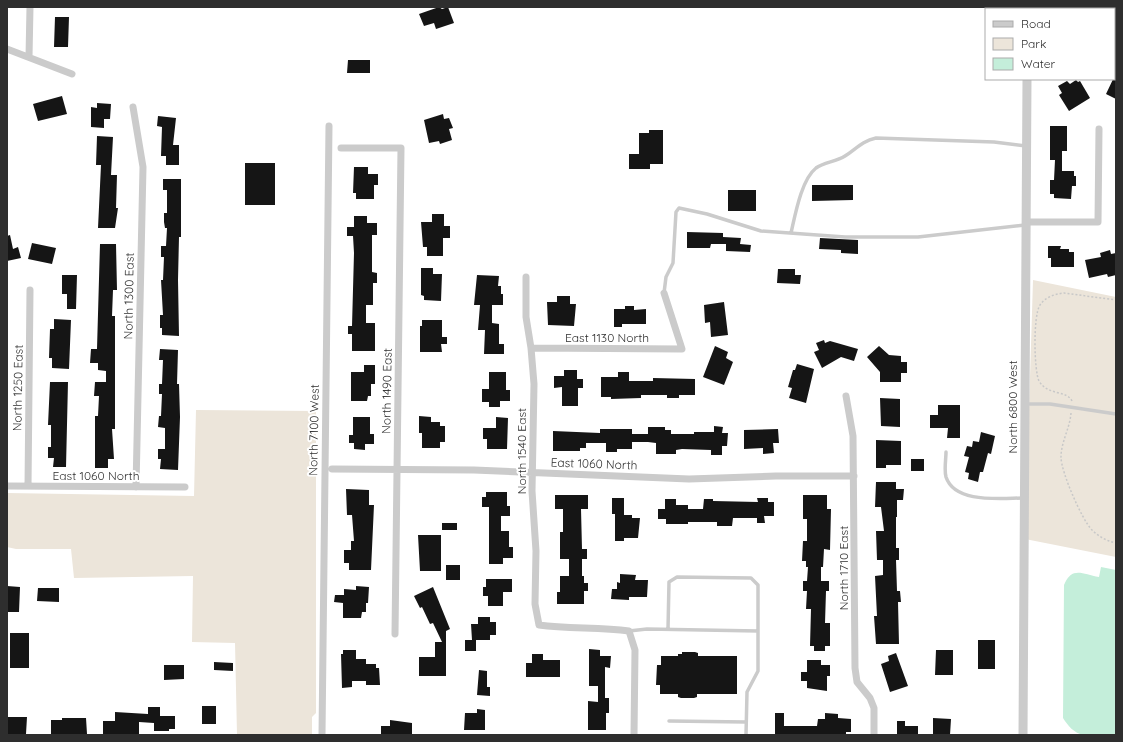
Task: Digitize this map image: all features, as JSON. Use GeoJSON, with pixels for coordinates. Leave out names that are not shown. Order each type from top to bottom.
{"type":"FeatureCollection","features":[{"type":"Feature","properties":{"kind":"street"},"geometry":{"type":"LineString","coordinates":[[29,57],[30,7]]}},
{"type":"Feature","properties":{"kind":"street"},"geometry":{"type":"LineString","coordinates":[[7,49],[72,74]]}},
{"type":"Feature","properties":{"kind":"street","name":"North 6800 West"},"geometry":{"type":"LineString","coordinates":[[1023,735],[1027,80]]}},
{"type":"Feature","properties":{"kind":"street","name":"North 1300 East"},"geometry":{"type":"LineString","coordinates":[[133,106],[142,167],[136,487]]}},
{"type":"Feature","properties":{"kind":"street","name":"North 7100 West"},"geometry":{"type":"LineString","coordinates":[[322,735],[328,126]]}},
{"type":"Feature","properties":{"kind":"street"},"geometry":{"type":"LineString","coordinates":[[1026,224],[1098,222],[1099,129]]}},
{"type":"Feature","properties":{"kind":"street","name":"North 1490 East"},"geometry":{"type":"LineString","coordinates":[[341,148],[401,148],[396,634]]}},
{"type":"Feature","properties":{"kind":"street","name":"North 1540 East"},"geometry":{"type":"LineString","coordinates":[[526,277],[526,317],[531,348],[534,384],[532,473],[536,551],[535,604],[539,625],[556,627],[607,628],[629,631]]}},
{"type":"Feature","properties":{"kind":"street","name":"North 1250 East"},"geometry":{"type":"LineString","coordinates":[[28,486],[30,290]]}},
{"type":"Feature","properties":{"kind":"street","name":"East 1130 North"},"geometry":{"type":"LineString","coordinates":[[531,348],[682,349],[664,293]]}},
{"type":"Feature","properties":{"kind":"street","name":"North 1710 East"},"geometry":{"type":"LineString","coordinates":[[846,396],[854,436],[855,668],[857,682],[870,698],[874,708],[874,735]]}},
{"type":"Feature","properties":{"kind":"street","name":"East 1060 North"},"geometry":{"type":"LineString","coordinates":[[332,469],[397,471],[474,470],[689,479],[776,476],[854,476]]}},
{"type":"Feature","properties":{"kind":"street","name":"East 1060 North"},"geometry":{"type":"LineString","coordinates":[[7,486],[184,487]]}},
{"type":"Feature","properties":{"kind":"street"},"geometry":{"type":"LineString","coordinates":[[629,631],[635,650],[634,735]]}},
{"type":"Feature","properties":{"kind":"lane"},"geometry":{"type":"LineString","coordinates":[[792,234],[798,204],[809,178],[816,168],[844,156],[853,148],[867,140],[876,138],[994,142],[1027,146]]}},
{"type":"Feature","properties":{"kind":"lane"},"geometry":{"type":"LineString","coordinates":[[664,293],[666,277],[673,262],[676,212],[679,208],[707,214],[761,231],[845,237],[918,237],[1026,224]]}},
{"type":"Feature","properties":{"kind":"lane"},"geometry":{"type":"LineString","coordinates":[[1024,404],[1050,404],[1116,414]]}},
{"type":"Feature","properties":{"kind":"lane"},"geometry":{"type":"LineString","coordinates":[[946,452],[946,477],[957,492],[977,498],[1025,498]]}},
{"type":"Feature","properties":{"kind":"lane"},"geometry":{"type":"LineString","coordinates":[[668,629],[669,582],[677,577],[751,578],[758,585],[758,671],[747,692],[746,735]]}},
{"type":"Feature","properties":{"kind":"lane"},"geometry":{"type":"LineString","coordinates":[[629,631],[668,629],[758,631]]}},
{"type":"Feature","properties":{"kind":"lane"},"geometry":{"type":"LineString","coordinates":[[669,720],[746,722]]}},
{"type":"Feature","properties":{"kind":"green space"},"geometry":{"type":"Polygon","coordinates":[[[1033,280],[1116,297],[1116,557],[1025,539],[1033,280]]]}},
{"type":"Feature","properties":{"kind":"green space"},"geometry":{"type":"Polygon","coordinates":[[[196,410],[316,411],[316,713],[312,717],[312,735],[237,735],[235,643],[192,642],[193,576],[74,578],[71,549],[16,549],[7,547],[7,493],[194,496],[196,410]]]}},
{"type":"Feature","properties":{"kind":"water"},"geometry":{"type":"Polygon","coordinates":[[[1101,567],[1116,570],[1116,735],[1086,736],[1074,731],[1063,718],[1064,585],[1070,575],[1074,573],[1083,573],[1099,577],[1101,567]]]}},
{"type":"Feature","properties":{"kind":"building"},"geometry":{"type":"Polygon","coordinates":[[[439,7],[442,9],[448,7],[454,23],[436,29],[434,23],[424,26],[419,14],[439,7]]]}},
{"type":"Feature","properties":{"kind":"building"},"geometry":{"type":"Polygon","coordinates":[[[55,17],[69,17],[68,47],[54,47],[55,17]]]}},
{"type":"Feature","properties":{"kind":"building"},"geometry":{"type":"Polygon","coordinates":[[[348,60],[370,60],[370,73],[347,73],[348,60]]]}},
{"type":"Feature","properties":{"kind":"building"},"geometry":{"type":"Polygon","coordinates":[[[1116,73],[1116,99],[1106,94],[1113,80],[1115,80],[1116,73]]]}},
{"type":"Feature","properties":{"kind":"building"},"geometry":{"type":"Polygon","coordinates":[[[1076,80],[1078,82],[1080,81],[1090,98],[1069,111],[1059,95],[1062,93],[1058,86],[1067,81],[1070,84],[1076,80]]]}},
{"type":"Feature","properties":{"kind":"building"},"geometry":{"type":"Polygon","coordinates":[[[62,96],[67,114],[38,121],[33,104],[62,96]]]}},
{"type":"Feature","properties":{"kind":"building"},"geometry":{"type":"Polygon","coordinates":[[[97,103],[111,104],[110,119],[104,119],[104,128],[91,127],[91,107],[97,108],[97,103]]]}},
{"type":"Feature","properties":{"kind":"building"},"geometry":{"type":"Polygon","coordinates":[[[443,114],[444,119],[449,118],[453,128],[449,129],[452,140],[440,144],[439,141],[429,143],[424,120],[443,114]]]}},
{"type":"Feature","properties":{"kind":"building"},"geometry":{"type":"Polygon","coordinates":[[[158,116],[176,118],[173,145],[179,145],[179,165],[166,165],[166,156],[161,156],[162,127],[157,126],[158,116]]]}},
{"type":"Feature","properties":{"kind":"building"},"geometry":{"type":"Polygon","coordinates":[[[1050,126],[1067,126],[1067,151],[1062,151],[1062,171],[1074,171],[1074,176],[1076,176],[1076,186],[1072,186],[1071,199],[1054,198],[1054,194],[1050,194],[1050,180],[1054,180],[1055,160],[1050,160],[1050,126]]]}},
{"type":"Feature","properties":{"kind":"building"},"geometry":{"type":"Polygon","coordinates":[[[649,130],[663,130],[663,164],[650,164],[650,169],[629,169],[629,154],[639,154],[639,133],[649,133],[649,130]]]}},
{"type":"Feature","properties":{"kind":"building"},"geometry":{"type":"Polygon","coordinates":[[[97,136],[113,137],[111,175],[117,175],[116,208],[118,208],[115,228],[98,228],[101,165],[96,165],[97,136]]]}},
{"type":"Feature","properties":{"kind":"building"},"geometry":{"type":"Polygon","coordinates":[[[245,163],[275,163],[275,205],[245,205],[245,163]]]}},
{"type":"Feature","properties":{"kind":"building"},"geometry":{"type":"Polygon","coordinates":[[[354,167],[368,167],[368,174],[378,174],[378,185],[374,185],[374,199],[356,199],[356,193],[353,193],[354,167]]]}},
{"type":"Feature","properties":{"kind":"building"},"geometry":{"type":"Polygon","coordinates":[[[163,179],[181,179],[181,237],[179,237],[178,280],[179,336],[162,335],[162,328],[160,328],[160,315],[163,315],[161,280],[163,280],[164,257],[161,257],[161,246],[166,246],[167,228],[165,228],[164,213],[167,213],[167,190],[163,190],[163,179]]]}},
{"type":"Feature","properties":{"kind":"building"},"geometry":{"type":"Polygon","coordinates":[[[812,185],[853,185],[853,200],[812,201],[812,185]]]}},
{"type":"Feature","properties":{"kind":"building"},"geometry":{"type":"Polygon","coordinates":[[[728,190],[756,190],[756,211],[728,211],[728,190]]]}},
{"type":"Feature","properties":{"kind":"building"},"geometry":{"type":"Polygon","coordinates":[[[432,214],[444,214],[444,226],[450,226],[450,238],[443,238],[443,256],[427,256],[427,247],[423,247],[421,222],[432,222],[432,214]]]}},
{"type":"Feature","properties":{"kind":"building"},"geometry":{"type":"Polygon","coordinates":[[[354,216],[367,216],[367,223],[377,223],[377,235],[372,235],[372,272],[377,273],[377,283],[373,283],[373,305],[366,305],[366,323],[375,323],[375,351],[352,351],[352,334],[348,334],[348,326],[352,326],[354,253],[353,236],[347,236],[347,227],[354,227],[354,216]]]}},
{"type":"Feature","properties":{"kind":"building"},"geometry":{"type":"Polygon","coordinates":[[[687,232],[723,233],[723,237],[741,238],[740,244],[751,245],[750,252],[726,251],[726,244],[711,244],[710,248],[687,248],[687,232]]]}},
{"type":"Feature","properties":{"kind":"building"},"geometry":{"type":"Polygon","coordinates":[[[10,235],[13,249],[18,247],[21,258],[7,261],[7,236],[10,235]]]}},
{"type":"Feature","properties":{"kind":"building"},"geometry":{"type":"Polygon","coordinates":[[[820,238],[858,240],[858,254],[841,253],[841,250],[819,249],[820,238]]]}},
{"type":"Feature","properties":{"kind":"building"},"geometry":{"type":"Polygon","coordinates":[[[32,243],[56,248],[52,264],[28,259],[32,243]]]}},
{"type":"Feature","properties":{"kind":"building"},"geometry":{"type":"Polygon","coordinates":[[[100,244],[116,244],[117,290],[113,290],[112,316],[115,316],[115,429],[112,429],[114,459],[108,459],[108,468],[95,468],[95,416],[98,416],[99,396],[94,396],[95,382],[106,382],[106,371],[98,370],[98,363],[90,363],[91,349],[97,349],[100,244]]]}},
{"type":"Feature","properties":{"kind":"building"},"geometry":{"type":"Polygon","coordinates":[[[1048,246],[1061,246],[1060,249],[1069,249],[1069,252],[1074,252],[1074,267],[1051,267],[1051,258],[1048,258],[1048,246]]]}},
{"type":"Feature","properties":{"kind":"building"},"geometry":{"type":"Polygon","coordinates":[[[1110,250],[1111,254],[1116,253],[1116,275],[1108,277],[1107,274],[1089,278],[1085,260],[1101,257],[1100,253],[1110,250]]]}},
{"type":"Feature","properties":{"kind":"building"},"geometry":{"type":"Polygon","coordinates":[[[421,268],[433,268],[433,274],[442,274],[441,301],[424,300],[424,296],[421,295],[421,268]]]}},
{"type":"Feature","properties":{"kind":"building"},"geometry":{"type":"Polygon","coordinates":[[[778,269],[795,269],[795,275],[801,275],[800,284],[777,283],[778,269]]]}},
{"type":"Feature","properties":{"kind":"building"},"geometry":{"type":"Polygon","coordinates":[[[62,275],[77,275],[76,309],[67,309],[67,294],[62,294],[62,275]]]}},
{"type":"Feature","properties":{"kind":"building"},"geometry":{"type":"Polygon","coordinates":[[[477,275],[499,276],[498,286],[501,286],[503,305],[492,305],[492,323],[499,324],[499,344],[504,344],[504,354],[484,354],[485,330],[478,330],[480,305],[474,305],[477,275]]]}},
{"type":"Feature","properties":{"kind":"building"},"geometry":{"type":"Polygon","coordinates":[[[557,296],[570,296],[570,304],[576,304],[574,326],[548,325],[547,302],[557,302],[557,296]]]}},
{"type":"Feature","properties":{"kind":"building"},"geometry":{"type":"Polygon","coordinates":[[[724,302],[728,335],[711,337],[710,322],[705,323],[704,305],[724,302]]]}},
{"type":"Feature","properties":{"kind":"building"},"geometry":{"type":"Polygon","coordinates":[[[625,306],[634,306],[634,310],[646,309],[646,324],[622,324],[622,327],[614,327],[614,309],[625,309],[625,306]]]}},
{"type":"Feature","properties":{"kind":"building"},"geometry":{"type":"Polygon","coordinates":[[[54,319],[71,320],[69,369],[52,368],[52,358],[49,358],[50,329],[54,329],[54,319]]]}},
{"type":"Feature","properties":{"kind":"building"},"geometry":{"type":"Polygon","coordinates":[[[422,320],[442,320],[442,337],[447,337],[447,344],[441,344],[442,352],[420,352],[420,326],[422,326],[422,320]]]}},
{"type":"Feature","properties":{"kind":"building"},"geometry":{"type":"Polygon","coordinates":[[[824,340],[825,343],[830,341],[858,349],[854,361],[841,357],[822,368],[814,352],[819,350],[816,343],[824,340]]]}},
{"type":"Feature","properties":{"kind":"building"},"geometry":{"type":"Polygon","coordinates":[[[715,346],[728,352],[726,358],[733,362],[724,385],[703,377],[715,346]]]}},
{"type":"Feature","properties":{"kind":"building"},"geometry":{"type":"Polygon","coordinates":[[[879,346],[889,355],[901,356],[901,362],[907,362],[907,373],[901,373],[901,382],[880,382],[880,372],[867,357],[879,346]]]}},
{"type":"Feature","properties":{"kind":"building"},"geometry":{"type":"Polygon","coordinates":[[[160,349],[178,350],[177,384],[179,384],[180,417],[178,470],[160,469],[161,459],[158,459],[158,449],[165,449],[165,428],[158,427],[159,416],[161,416],[162,394],[159,394],[159,384],[162,384],[163,360],[159,360],[160,349]]]}},
{"type":"Feature","properties":{"kind":"building"},"geometry":{"type":"Polygon","coordinates":[[[797,364],[814,369],[806,403],[789,398],[792,388],[788,387],[793,370],[795,370],[797,364]]]}},
{"type":"Feature","properties":{"kind":"building"},"geometry":{"type":"Polygon","coordinates":[[[364,365],[375,365],[375,384],[371,384],[371,396],[368,396],[367,401],[351,401],[351,372],[364,372],[364,365]]]}},
{"type":"Feature","properties":{"kind":"building"},"geometry":{"type":"Polygon","coordinates":[[[564,370],[577,370],[577,379],[583,379],[583,388],[578,388],[578,406],[562,406],[562,387],[554,388],[554,376],[564,376],[564,370]]]}},
{"type":"Feature","properties":{"kind":"building"},"geometry":{"type":"Polygon","coordinates":[[[489,372],[506,372],[506,390],[510,390],[510,401],[500,401],[500,407],[489,407],[489,402],[482,402],[482,389],[489,389],[489,372]]]}},
{"type":"Feature","properties":{"kind":"building"},"geometry":{"type":"Polygon","coordinates":[[[618,372],[629,372],[629,381],[653,381],[653,378],[695,379],[695,395],[679,395],[679,398],[667,398],[667,395],[641,395],[641,398],[611,399],[611,397],[601,397],[601,377],[618,377],[618,372]]]}},
{"type":"Feature","properties":{"kind":"building"},"geometry":{"type":"Polygon","coordinates":[[[50,382],[68,382],[66,467],[53,467],[54,458],[48,458],[48,447],[51,447],[51,425],[48,425],[50,382]]]}},
{"type":"Feature","properties":{"kind":"building"},"geometry":{"type":"Polygon","coordinates":[[[880,398],[900,399],[900,427],[881,426],[880,398]]]}},
{"type":"Feature","properties":{"kind":"building"},"geometry":{"type":"Polygon","coordinates":[[[938,405],[960,405],[960,438],[947,438],[948,428],[930,428],[930,415],[938,415],[938,405]]]}},
{"type":"Feature","properties":{"kind":"building"},"geometry":{"type":"Polygon","coordinates":[[[419,416],[431,417],[431,422],[440,422],[440,426],[445,426],[445,442],[440,442],[440,448],[422,448],[422,433],[419,433],[419,416]]]}},
{"type":"Feature","properties":{"kind":"building"},"geometry":{"type":"Polygon","coordinates":[[[353,417],[370,417],[370,434],[374,434],[374,444],[365,444],[365,450],[354,449],[354,443],[349,443],[349,435],[353,435],[353,417]]]}},
{"type":"Feature","properties":{"kind":"building"},"geometry":{"type":"Polygon","coordinates":[[[496,417],[508,418],[507,449],[487,449],[487,439],[483,439],[483,428],[496,428],[496,417]]]}},
{"type":"Feature","properties":{"kind":"building"},"geometry":{"type":"Polygon","coordinates":[[[714,426],[723,427],[722,433],[728,433],[727,446],[722,446],[722,455],[711,455],[711,450],[682,449],[676,450],[676,454],[656,454],[656,443],[648,442],[632,442],[632,449],[617,449],[617,452],[606,452],[606,443],[586,443],[586,448],[580,448],[580,451],[553,451],[553,431],[600,433],[600,429],[632,429],[632,434],[648,434],[648,427],[665,427],[665,430],[671,430],[671,434],[694,434],[694,432],[714,432],[714,426]]]}},
{"type":"Feature","properties":{"kind":"building"},"geometry":{"type":"Polygon","coordinates":[[[778,429],[779,443],[773,443],[774,453],[763,454],[763,448],[744,449],[744,430],[778,429]]]}},
{"type":"Feature","properties":{"kind":"building"},"geometry":{"type":"Polygon","coordinates":[[[981,432],[995,436],[991,454],[988,453],[983,472],[980,472],[978,482],[968,479],[969,473],[965,472],[969,457],[964,456],[967,446],[972,447],[973,441],[979,442],[981,432]]]}},
{"type":"Feature","properties":{"kind":"building"},"geometry":{"type":"Polygon","coordinates":[[[876,440],[901,441],[901,465],[886,465],[886,468],[876,468],[876,440]]]}},
{"type":"Feature","properties":{"kind":"building"},"geometry":{"type":"Polygon","coordinates":[[[911,459],[924,459],[924,471],[911,471],[911,459]]]}},
{"type":"Feature","properties":{"kind":"building"},"geometry":{"type":"Polygon","coordinates":[[[876,482],[896,482],[896,489],[904,489],[903,500],[897,500],[896,517],[896,548],[899,548],[899,560],[896,560],[897,591],[900,591],[901,602],[898,602],[899,644],[876,644],[874,616],[877,616],[875,576],[883,575],[883,560],[877,560],[876,531],[884,531],[881,507],[875,507],[876,482]]]}},
{"type":"Feature","properties":{"kind":"building"},"geometry":{"type":"Polygon","coordinates":[[[346,489],[369,490],[369,505],[374,505],[371,570],[349,570],[349,563],[344,563],[344,550],[351,550],[351,541],[354,541],[352,515],[347,515],[346,489]]]}},
{"type":"Feature","properties":{"kind":"building"},"geometry":{"type":"Polygon","coordinates":[[[486,492],[507,492],[507,506],[510,506],[510,516],[501,516],[501,531],[509,531],[509,547],[513,547],[513,558],[503,558],[503,564],[489,564],[489,507],[482,507],[482,497],[486,497],[486,492]]]}},
{"type":"Feature","properties":{"kind":"building"},"geometry":{"type":"Polygon","coordinates":[[[555,495],[588,495],[588,509],[581,509],[582,549],[587,549],[587,559],[582,559],[582,576],[584,576],[584,583],[588,583],[588,591],[584,591],[584,604],[557,604],[557,592],[560,592],[560,576],[569,576],[569,559],[560,559],[560,532],[563,532],[563,509],[555,509],[555,495]]]}},
{"type":"Feature","properties":{"kind":"building"},"geometry":{"type":"Polygon","coordinates":[[[803,495],[827,495],[827,509],[831,509],[830,550],[824,549],[823,567],[821,567],[821,581],[829,581],[829,591],[826,591],[825,623],[830,623],[830,646],[825,646],[825,651],[814,651],[814,646],[810,646],[811,609],[806,609],[807,591],[803,591],[803,581],[807,581],[808,567],[806,567],[806,561],[802,561],[803,541],[807,541],[807,519],[803,519],[803,495]]]}},
{"type":"Feature","properties":{"kind":"building"},"geometry":{"type":"Polygon","coordinates":[[[612,498],[624,498],[624,515],[632,515],[632,518],[640,518],[638,538],[624,538],[624,541],[615,541],[615,514],[612,514],[612,498]]]}},
{"type":"Feature","properties":{"kind":"building"},"geometry":{"type":"Polygon","coordinates":[[[757,498],[768,498],[768,502],[774,502],[774,516],[764,516],[765,523],[757,523],[757,518],[733,518],[732,526],[717,526],[717,522],[666,524],[666,519],[658,519],[658,509],[665,509],[665,499],[676,499],[676,505],[688,505],[688,509],[703,509],[704,499],[713,499],[713,501],[758,502],[757,498]]]}},
{"type":"Feature","properties":{"kind":"building"},"geometry":{"type":"Polygon","coordinates":[[[442,523],[457,523],[457,530],[442,530],[442,523]]]}},
{"type":"Feature","properties":{"kind":"building"},"geometry":{"type":"Polygon","coordinates":[[[418,535],[441,535],[441,571],[420,571],[418,535]]]}},
{"type":"Feature","properties":{"kind":"building"},"geometry":{"type":"Polygon","coordinates":[[[446,565],[460,565],[460,580],[446,580],[446,565]]]}},
{"type":"Feature","properties":{"kind":"building"},"geometry":{"type":"Polygon","coordinates":[[[620,574],[636,575],[635,580],[648,580],[647,597],[629,597],[629,600],[611,599],[612,589],[617,589],[617,582],[620,583],[620,574]]]}},
{"type":"Feature","properties":{"kind":"building"},"geometry":{"type":"Polygon","coordinates":[[[486,579],[512,579],[512,592],[503,592],[503,606],[488,606],[488,596],[483,596],[483,587],[486,587],[486,579]]]}},
{"type":"Feature","properties":{"kind":"building"},"geometry":{"type":"Polygon","coordinates":[[[7,586],[20,587],[19,612],[7,612],[7,586]]]}},
{"type":"Feature","properties":{"kind":"building"},"geometry":{"type":"Polygon","coordinates":[[[356,586],[369,587],[366,612],[362,612],[361,618],[343,618],[343,603],[334,602],[335,595],[344,595],[344,589],[356,590],[356,586]]]}},
{"type":"Feature","properties":{"kind":"building"},"geometry":{"type":"Polygon","coordinates":[[[433,587],[450,629],[446,631],[446,676],[419,676],[419,657],[435,657],[435,642],[442,642],[433,623],[430,624],[422,607],[420,608],[414,596],[433,587]]]}},
{"type":"Feature","properties":{"kind":"building"},"geometry":{"type":"Polygon","coordinates":[[[38,588],[59,588],[59,602],[37,601],[38,588]]]}},
{"type":"Feature","properties":{"kind":"building"},"geometry":{"type":"Polygon","coordinates":[[[478,617],[490,617],[490,622],[496,622],[496,635],[490,635],[490,640],[472,640],[471,624],[478,624],[478,617]]]}},
{"type":"Feature","properties":{"kind":"building"},"geometry":{"type":"Polygon","coordinates":[[[10,633],[29,633],[29,668],[10,668],[10,633]]]}},
{"type":"Feature","properties":{"kind":"building"},"geometry":{"type":"Polygon","coordinates":[[[465,640],[476,640],[476,651],[465,651],[465,640]]]}},
{"type":"Feature","properties":{"kind":"building"},"geometry":{"type":"Polygon","coordinates":[[[978,640],[995,640],[995,669],[978,669],[978,640]]]}},
{"type":"Feature","properties":{"kind":"building"},"geometry":{"type":"Polygon","coordinates":[[[589,649],[600,650],[600,656],[611,656],[610,668],[605,667],[605,698],[609,698],[609,713],[606,713],[606,730],[588,730],[588,701],[598,702],[598,686],[589,686],[589,649]]]}},
{"type":"Feature","properties":{"kind":"building"},"geometry":{"type":"Polygon","coordinates":[[[343,650],[356,650],[356,659],[366,659],[366,664],[376,664],[376,668],[379,668],[380,685],[366,685],[366,681],[352,681],[352,687],[342,688],[341,654],[343,654],[343,650]]]}},
{"type":"Feature","properties":{"kind":"building"},"geometry":{"type":"Polygon","coordinates":[[[936,650],[953,650],[953,675],[935,675],[936,650]]]}},
{"type":"Feature","properties":{"kind":"building"},"geometry":{"type":"Polygon","coordinates":[[[682,652],[695,652],[698,653],[698,656],[737,656],[737,694],[697,694],[697,697],[694,698],[681,698],[678,697],[678,694],[660,694],[660,685],[656,685],[657,665],[661,665],[661,656],[678,656],[678,654],[682,654],[682,652]]]}},
{"type":"Feature","properties":{"kind":"building"},"geometry":{"type":"Polygon","coordinates":[[[896,653],[908,686],[890,692],[881,664],[889,661],[888,656],[896,653]]]}},
{"type":"Feature","properties":{"kind":"building"},"geometry":{"type":"Polygon","coordinates":[[[532,654],[543,654],[543,660],[560,660],[560,677],[526,677],[526,663],[532,663],[532,654]]]}},
{"type":"Feature","properties":{"kind":"building"},"geometry":{"type":"Polygon","coordinates":[[[807,660],[821,660],[821,665],[830,665],[830,676],[827,676],[827,691],[807,688],[807,681],[801,681],[801,672],[807,672],[807,660]]]}},
{"type":"Feature","properties":{"kind":"building"},"geometry":{"type":"Polygon","coordinates":[[[214,662],[233,663],[233,671],[214,670],[214,662]]]}},
{"type":"Feature","properties":{"kind":"building"},"geometry":{"type":"Polygon","coordinates":[[[164,665],[184,665],[184,679],[164,680],[164,665]]]}},
{"type":"Feature","properties":{"kind":"building"},"geometry":{"type":"Polygon","coordinates":[[[479,670],[487,671],[487,687],[490,687],[490,696],[477,695],[479,670]]]}},
{"type":"Feature","properties":{"kind":"building"},"geometry":{"type":"Polygon","coordinates":[[[202,706],[216,706],[216,724],[202,724],[202,706]]]}},
{"type":"Feature","properties":{"kind":"building"},"geometry":{"type":"Polygon","coordinates":[[[148,707],[160,707],[160,716],[175,716],[175,729],[169,729],[169,731],[154,731],[154,723],[139,722],[139,734],[103,734],[103,721],[115,721],[115,712],[148,714],[148,707]]]}},
{"type":"Feature","properties":{"kind":"building"},"geometry":{"type":"Polygon","coordinates":[[[477,709],[485,710],[485,730],[464,730],[465,713],[477,713],[477,709]]]}},
{"type":"Feature","properties":{"kind":"building"},"geometry":{"type":"Polygon","coordinates":[[[775,713],[784,713],[784,726],[817,726],[818,719],[825,719],[825,713],[838,714],[838,718],[851,719],[851,732],[846,732],[846,735],[775,735],[775,713]]]}},
{"type":"Feature","properties":{"kind":"building"},"geometry":{"type":"Polygon","coordinates":[[[7,717],[27,717],[26,734],[7,734],[7,717]]]}},
{"type":"Feature","properties":{"kind":"building"},"geometry":{"type":"Polygon","coordinates":[[[62,718],[86,718],[87,734],[51,734],[51,720],[62,720],[62,718]]]}},
{"type":"Feature","properties":{"kind":"building"},"geometry":{"type":"Polygon","coordinates":[[[933,718],[951,719],[950,735],[933,735],[933,718]]]}},
{"type":"Feature","properties":{"kind":"building"},"geometry":{"type":"Polygon","coordinates":[[[390,720],[412,723],[412,735],[381,735],[381,726],[390,726],[390,720]]]}},
{"type":"Feature","properties":{"kind":"building"},"geometry":{"type":"Polygon","coordinates":[[[897,721],[905,721],[905,726],[918,726],[918,735],[897,735],[897,721]]]}}]}
